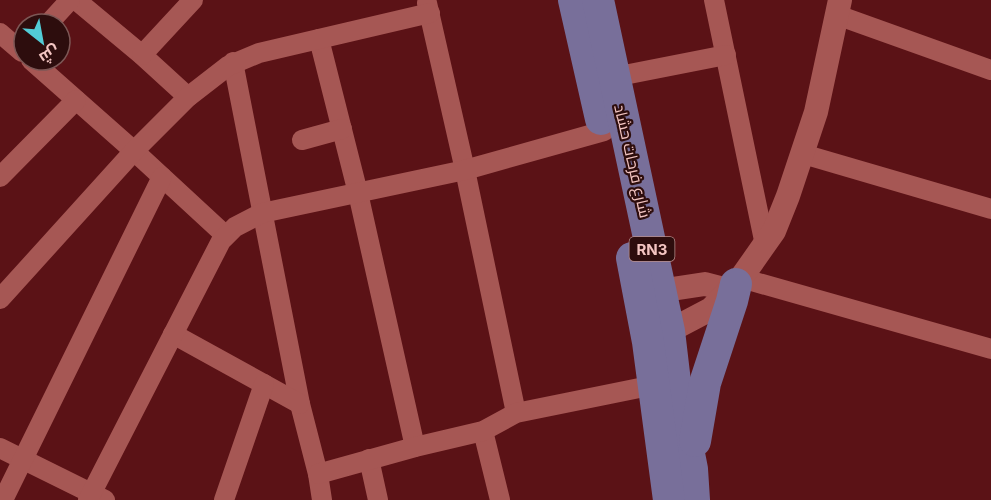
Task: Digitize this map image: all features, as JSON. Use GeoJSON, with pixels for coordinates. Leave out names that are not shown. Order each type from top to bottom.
{"type":"FeatureCollection","features":[{"type":"Feature","properties":{"kind":"main road","name":"شارع فرحات حشاد"},"geometry":{"type":"LineString","coordinates":[[574,0],[604,131],[649,289]]}},
{"type":"Feature","properties":{"kind":"main road","name":"شارع فرحات حشاد"},"geometry":{"type":"LineString","coordinates":[[598,0],[614,77],[659,337],[664,383],[669,500]]}},
{"type":"Feature","properties":{"kind":"main road"},"geometry":{"type":"LineString","coordinates":[[692,469],[705,383],[732,301],[735,284]]}},
{"type":"Feature","properties":{"kind":"main road","name":"شارع فرحات حشاد"},"geometry":{"type":"LineString","coordinates":[[664,383],[692,469],[694,500]]}},
{"type":"Feature","properties":{"kind":"street"},"geometry":{"type":"LineString","coordinates":[[59,12],[70,0]]}},
{"type":"Feature","properties":{"kind":"street"},"geometry":{"type":"LineString","coordinates":[[75,0],[142,55],[188,97]]}},
{"type":"Feature","properties":{"kind":"street"},"geometry":{"type":"LineString","coordinates":[[714,0],[765,245]]}},
{"type":"Feature","properties":{"kind":"street"},"geometry":{"type":"LineString","coordinates":[[142,55],[191,1]]}},
{"type":"Feature","properties":{"kind":"street"},"geometry":{"type":"LineString","coordinates":[[0,299],[134,151],[188,97],[219,71],[233,62],[259,53],[319,39],[428,7],[516,413]]}},
{"type":"Feature","properties":{"kind":"street"},"geometry":{"type":"LineString","coordinates":[[659,337],[711,309],[735,284],[774,231],[816,112],[839,8],[991,70]]}},
{"type":"Feature","properties":{"kind":"street"},"geometry":{"type":"LineString","coordinates":[[0,33],[12,43]]}},
{"type":"Feature","properties":{"kind":"street"},"geometry":{"type":"LineString","coordinates":[[319,39],[358,193],[415,447]]}},
{"type":"Feature","properties":{"kind":"street"},"geometry":{"type":"LineString","coordinates":[[614,77],[726,55]]}},
{"type":"Feature","properties":{"kind":"street"},"geometry":{"type":"LineString","coordinates":[[233,62],[300,404],[318,474],[322,500]]}},
{"type":"Feature","properties":{"kind":"street"},"geometry":{"type":"LineString","coordinates":[[45,72],[225,235]]}},
{"type":"Feature","properties":{"kind":"street"},"geometry":{"type":"LineString","coordinates":[[0,177],[76,100]]}},
{"type":"Feature","properties":{"kind":"street"},"geometry":{"type":"LineString","coordinates":[[302,140],[342,129]]}},
{"type":"Feature","properties":{"kind":"street"},"geometry":{"type":"LineString","coordinates":[[0,448],[95,498],[172,334],[225,235],[242,222],[262,213],[465,170],[604,131]]}},
{"type":"Feature","properties":{"kind":"street"},"geometry":{"type":"LineString","coordinates":[[802,154],[991,209]]}},
{"type":"Feature","properties":{"kind":"street"},"geometry":{"type":"LineString","coordinates":[[3,500],[162,177]]}},
{"type":"Feature","properties":{"kind":"street"},"geometry":{"type":"LineString","coordinates":[[649,289],[735,284],[991,349]]}},
{"type":"Feature","properties":{"kind":"street"},"geometry":{"type":"LineString","coordinates":[[172,334],[300,404]]}},
{"type":"Feature","properties":{"kind":"street"},"geometry":{"type":"LineString","coordinates":[[318,474],[483,431],[516,413],[664,383]]}},
{"type":"Feature","properties":{"kind":"street"},"geometry":{"type":"LineString","coordinates":[[224,500],[264,384]]}},
{"type":"Feature","properties":{"kind":"street"},"geometry":{"type":"LineString","coordinates":[[483,431],[500,500]]}},
{"type":"Feature","properties":{"kind":"street"},"geometry":{"type":"LineString","coordinates":[[369,459],[378,500]]}}]}
